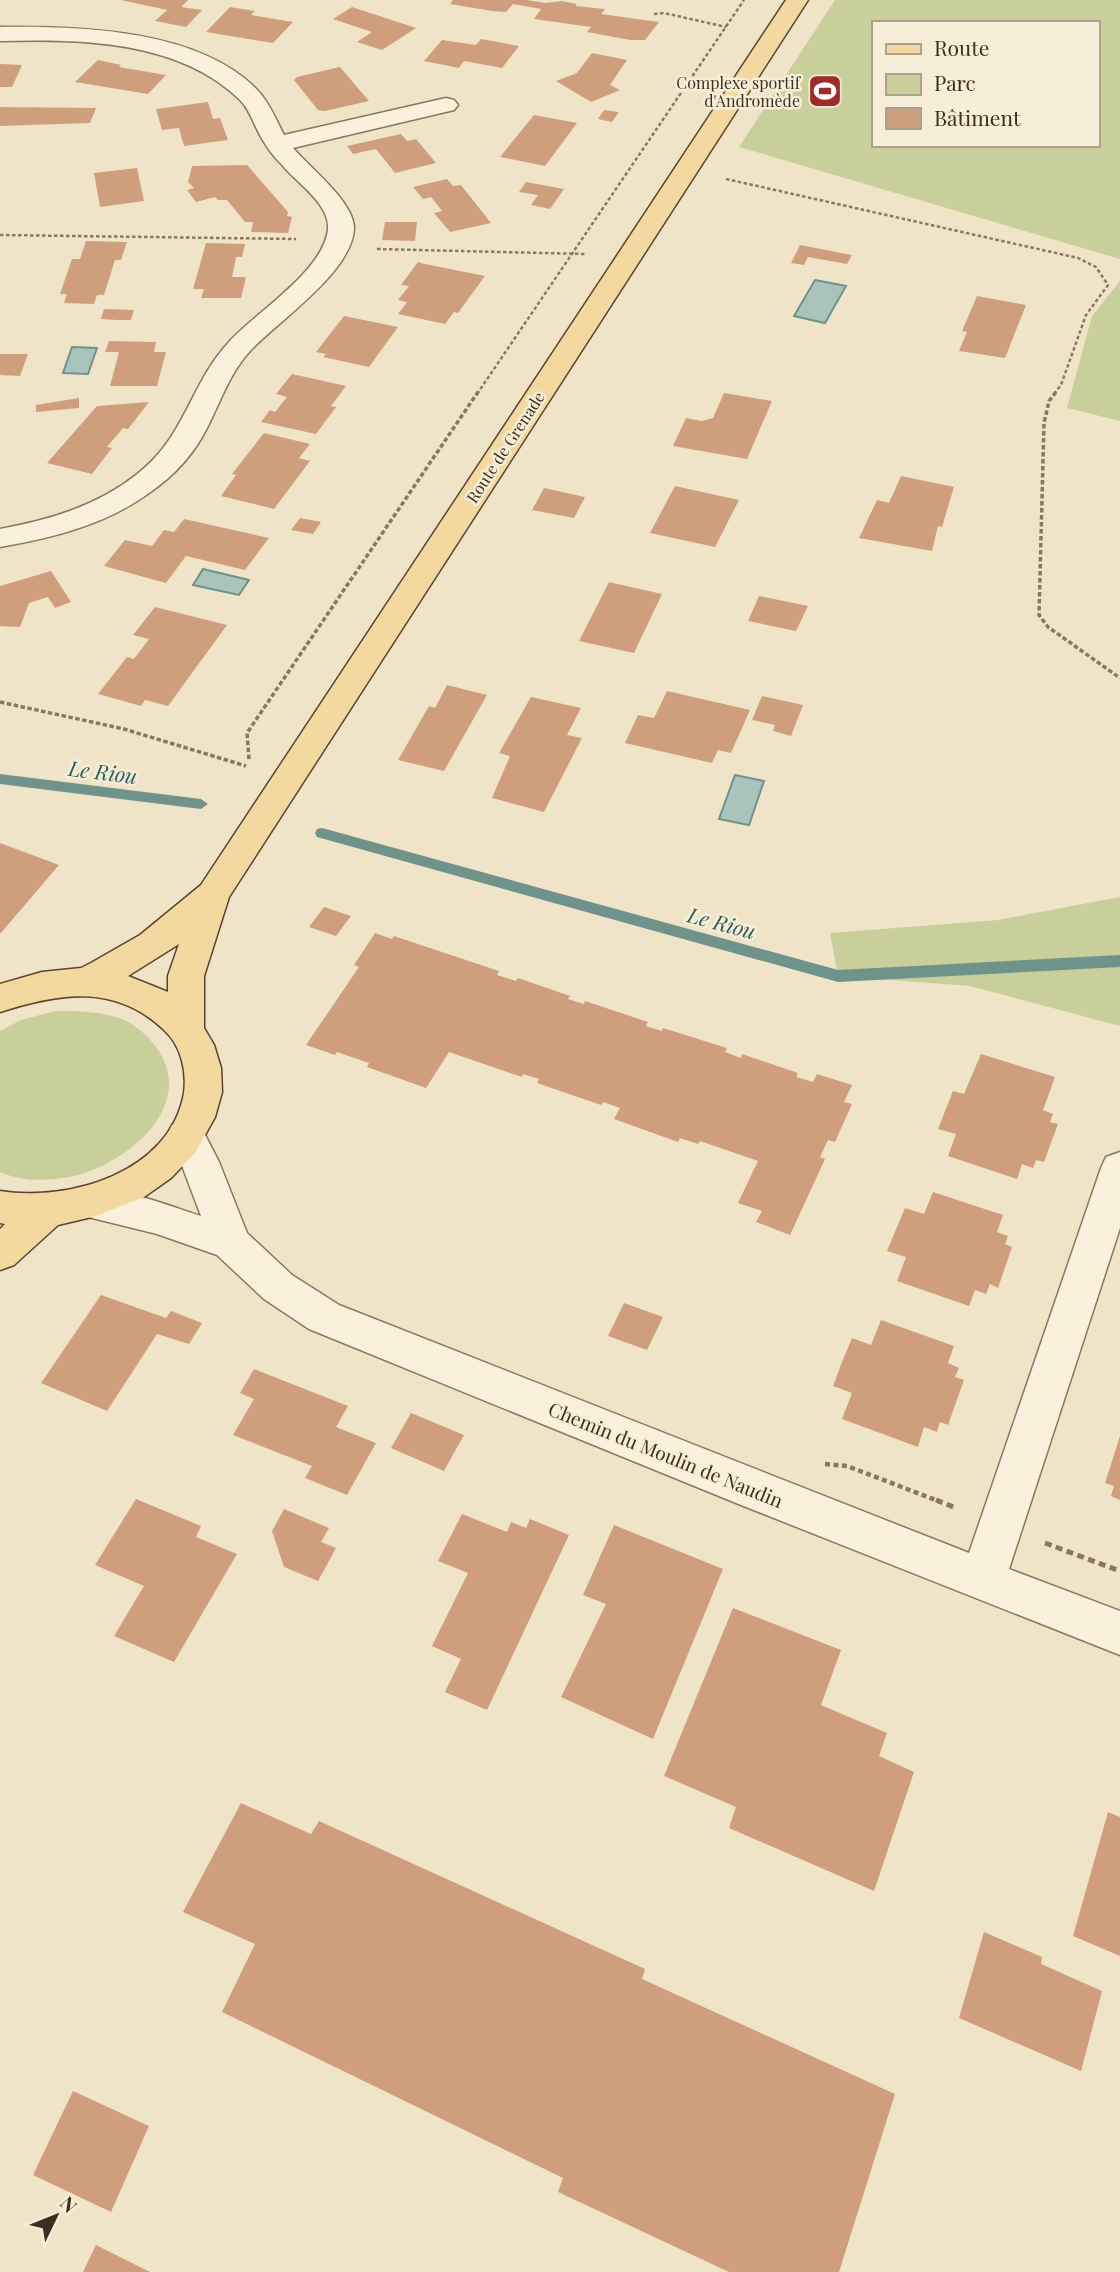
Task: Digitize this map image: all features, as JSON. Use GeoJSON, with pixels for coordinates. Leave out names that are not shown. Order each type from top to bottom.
{"type":"FeatureCollection","features":[{"type":"Feature","properties":{"kind":"main road","name":"Route de Grenade"},"geometry":{"type":"LineString","coordinates":[[213,894],[797,0]]}},
{"type":"Feature","properties":{"kind":"main road"},"geometry":{"type":"LineString","coordinates":[[85,982],[124,965],[170,934],[213,894]]}},
{"type":"Feature","properties":{"kind":"main road"},"geometry":{"type":"LineString","coordinates":[[186,1027],[186,976],[213,894]]}},
{"type":"Feature","properties":{"kind":"main road"},"geometry":{"type":"LineString","coordinates":[[0,998],[41,985],[85,982],[115,986],[143,995],[167,1009],[186,1027],[201,1055],[204,1087],[196,1120],[186,1136],[169,1157],[120,1192],[90,1203],[47,1211],[0,1207]]}},
{"type":"Feature","properties":{"kind":"main road"},"geometry":{"type":"LineString","coordinates":[[0,1253],[47,1211]]}},
{"type":"Feature","properties":{"kind":"street"},"geometry":{"type":"LineString","coordinates":[[0,34],[86,34],[141,44],[192,59],[229,78],[248,94],[277,144],[332,205],[341,225],[338,243],[326,263],[305,287],[268,317],[236,349],[210,387],[194,426],[171,461],[137,489],[92,512],[44,530],[0,538]]}},
{"type":"Feature","properties":{"kind":"street"},"geometry":{"type":"LineString","coordinates":[[277,144],[446,105]]}},
{"type":"Feature","properties":{"kind":"street","name":"Chemin du Moulin de Naudin"},"geometry":{"type":"LineString","coordinates":[[186,1136],[200,1162],[232,1243],[278,1287],[324,1317],[1120,1633]]}},
{"type":"Feature","properties":{"kind":"street"},"geometry":{"type":"LineString","coordinates":[[982,1579],[1113,1219],[1120,1168]]}},
{"type":"Feature","properties":{"kind":"street","name":"Chemin du Moulin de Naudin"},"geometry":{"type":"LineString","coordinates":[[90,1203],[157,1218],[232,1243]]}},
{"type":"Feature","properties":{"kind":"path"},"geometry":{"type":"LineString","coordinates":[[0,702],[86,719],[212,753],[249,767],[247,733],[744,0]]}},
{"type":"Feature","properties":{"kind":"path"},"geometry":{"type":"LineString","coordinates":[[654,14],[664,13],[726,27]]}},
{"type":"Feature","properties":{"kind":"path"},"geometry":{"type":"LineString","coordinates":[[684,171],[1078,258],[1096,267],[1108,285],[1086,315],[1061,385],[1049,401],[1044,423],[1039,615],[1048,627],[1120,678]]}},
{"type":"Feature","properties":{"kind":"green space","name":"Complexe sportif d'Andromède"},"geometry":{"type":"Polygon","coordinates":[[[835,0],[1120,0],[1120,259],[739,147],[835,0]]]}},
{"type":"Feature","properties":{"kind":"green space"},"geometry":{"type":"Polygon","coordinates":[[[1120,281],[1120,421],[1067,408],[1092,316],[1120,281]]]}},
{"type":"Feature","properties":{"kind":"green space"},"geometry":{"type":"Polygon","coordinates":[[[1120,897],[1120,1026],[970,986],[838,976],[830,933],[998,920],[1120,897]]]}},
{"type":"Feature","properties":{"kind":"green space"},"geometry":{"type":"Polygon","coordinates":[[[55,1011],[103,1014],[125,1020],[135,1026],[156,1047],[167,1070],[168,1092],[161,1113],[147,1133],[129,1150],[85,1173],[63,1178],[23,1179],[0,1172],[0,1031],[21,1020],[55,1011]]]}},
{"type":"Feature","properties":{"kind":"water"},"geometry":{"type":"Polygon","coordinates":[[[815,280],[846,286],[825,323],[794,316],[815,280]]]}},
{"type":"Feature","properties":{"kind":"water"},"geometry":{"type":"Polygon","coordinates":[[[72,347],[97,348],[88,374],[63,373],[72,347]]]}},
{"type":"Feature","properties":{"kind":"water"},"geometry":{"type":"Polygon","coordinates":[[[203,569],[249,580],[239,595],[193,585],[203,569]]]}},
{"type":"Feature","properties":{"kind":"water"},"geometry":{"type":"Polygon","coordinates":[[[735,775],[764,781],[749,825],[719,819],[735,775]]]}},
{"type":"Feature","properties":{"kind":"building"},"geometry":{"type":"Polygon","coordinates":[[[121,0],[188,0],[181,7],[202,10],[186,27],[155,21],[167,10],[121,0]]]}},
{"type":"Feature","properties":{"kind":"building"},"geometry":{"type":"Polygon","coordinates":[[[453,0],[527,0],[546,3],[562,1],[577,4],[575,6],[605,9],[601,14],[659,22],[645,40],[630,40],[587,32],[591,27],[534,19],[541,9],[513,4],[506,12],[492,11],[450,4],[453,0]]]}},
{"type":"Feature","properties":{"kind":"building"},"geometry":{"type":"Polygon","coordinates":[[[230,7],[255,11],[251,15],[293,22],[273,43],[206,32],[230,7]]]}},
{"type":"Feature","properties":{"kind":"building"},"geometry":{"type":"Polygon","coordinates":[[[352,7],[416,28],[382,50],[357,42],[372,32],[333,19],[352,7]]]}},
{"type":"Feature","properties":{"kind":"building"},"geometry":{"type":"Polygon","coordinates":[[[481,39],[519,46],[502,68],[464,61],[459,68],[424,61],[442,40],[476,45],[481,39]]]}},
{"type":"Feature","properties":{"kind":"building"},"geometry":{"type":"Polygon","coordinates":[[[592,53],[627,60],[610,85],[620,90],[591,102],[556,81],[577,73],[592,53]]]}},
{"type":"Feature","properties":{"kind":"building"},"geometry":{"type":"Polygon","coordinates":[[[98,60],[121,65],[119,67],[166,75],[148,94],[75,82],[98,60]]]}},
{"type":"Feature","properties":{"kind":"building"},"geometry":{"type":"Polygon","coordinates":[[[0,64],[22,65],[12,87],[0,87],[0,64]]]}},
{"type":"Feature","properties":{"kind":"building"},"geometry":{"type":"Polygon","coordinates":[[[340,67],[369,101],[325,111],[318,110],[294,80],[340,67]]]}},
{"type":"Feature","properties":{"kind":"building"},"geometry":{"type":"Polygon","coordinates":[[[208,102],[213,119],[220,118],[228,140],[184,146],[179,128],[162,130],[156,109],[208,102]]]}},
{"type":"Feature","properties":{"kind":"building"},"geometry":{"type":"Polygon","coordinates":[[[0,107],[96,108],[90,123],[0,126],[0,107]]]}},
{"type":"Feature","properties":{"kind":"building"},"geometry":{"type":"Polygon","coordinates":[[[604,110],[619,112],[612,122],[598,119],[604,110]]]}},
{"type":"Feature","properties":{"kind":"building"},"geometry":{"type":"Polygon","coordinates":[[[534,115],[577,123],[545,166],[500,157],[534,115]]]}},
{"type":"Feature","properties":{"kind":"building"},"geometry":{"type":"Polygon","coordinates":[[[401,134],[407,141],[416,139],[436,163],[395,173],[376,149],[353,154],[347,146],[401,134]]]}},
{"type":"Feature","properties":{"kind":"building"},"geometry":{"type":"Polygon","coordinates":[[[247,165],[288,212],[287,216],[292,217],[288,233],[251,232],[253,222],[245,222],[227,200],[218,200],[215,197],[196,202],[187,190],[194,188],[188,182],[192,166],[247,165]]]}},
{"type":"Feature","properties":{"kind":"building"},"geometry":{"type":"Polygon","coordinates":[[[137,168],[144,201],[100,207],[94,173],[137,168]]]}},
{"type":"Feature","properties":{"kind":"building"},"geometry":{"type":"Polygon","coordinates":[[[447,179],[453,186],[461,185],[491,223],[450,232],[434,213],[442,211],[431,197],[423,199],[413,187],[447,179]]]}},
{"type":"Feature","properties":{"kind":"building"},"geometry":{"type":"Polygon","coordinates":[[[526,182],[564,189],[550,209],[531,205],[538,195],[519,192],[526,182]]]}},
{"type":"Feature","properties":{"kind":"building"},"geometry":{"type":"Polygon","coordinates":[[[385,222],[417,222],[415,241],[382,240],[385,222]]]}},
{"type":"Feature","properties":{"kind":"building"},"geometry":{"type":"Polygon","coordinates":[[[86,241],[127,242],[121,260],[115,260],[104,295],[97,295],[94,304],[64,303],[67,294],[60,294],[72,259],[80,259],[86,241]]]}},
{"type":"Feature","properties":{"kind":"building"},"geometry":{"type":"Polygon","coordinates":[[[206,243],[245,244],[242,257],[236,257],[232,277],[246,277],[241,298],[201,298],[204,289],[193,289],[206,243]]]}},
{"type":"Feature","properties":{"kind":"building"},"geometry":{"type":"Polygon","coordinates":[[[800,245],[852,255],[847,264],[808,257],[804,265],[791,263],[800,245]]]}},
{"type":"Feature","properties":{"kind":"building"},"geometry":{"type":"Polygon","coordinates":[[[418,262],[485,276],[458,313],[454,312],[445,324],[398,314],[407,302],[398,300],[409,286],[401,285],[418,262]]]}},
{"type":"Feature","properties":{"kind":"building"},"geometry":{"type":"Polygon","coordinates":[[[977,296],[1026,305],[1005,358],[959,351],[967,332],[962,331],[977,296]]]}},
{"type":"Feature","properties":{"kind":"building"},"geometry":{"type":"Polygon","coordinates":[[[104,309],[134,310],[131,320],[117,320],[101,319],[104,309]]]}},
{"type":"Feature","properties":{"kind":"building"},"geometry":{"type":"Polygon","coordinates":[[[344,316],[398,327],[369,367],[323,357],[326,354],[316,352],[344,316]]]}},
{"type":"Feature","properties":{"kind":"building"},"geometry":{"type":"Polygon","coordinates":[[[109,341],[156,342],[154,352],[166,352],[157,386],[110,386],[119,352],[105,352],[109,341]]]}},
{"type":"Feature","properties":{"kind":"building"},"geometry":{"type":"Polygon","coordinates":[[[0,354],[28,354],[20,376],[0,375],[0,354]]]}},
{"type":"Feature","properties":{"kind":"building"},"geometry":{"type":"Polygon","coordinates":[[[292,374],[346,386],[331,406],[336,407],[316,434],[261,422],[270,410],[275,412],[287,397],[276,394],[292,374]]]}},
{"type":"Feature","properties":{"kind":"building"},"geometry":{"type":"Polygon","coordinates":[[[724,393],[772,401],[747,459],[673,446],[686,418],[702,421],[713,418],[724,393]]]}},
{"type":"Feature","properties":{"kind":"building"},"geometry":{"type":"Polygon","coordinates":[[[79,398],[79,408],[36,412],[36,405],[79,398]]]}},
{"type":"Feature","properties":{"kind":"building"},"geometry":{"type":"Polygon","coordinates":[[[149,402],[128,429],[123,428],[107,447],[112,448],[92,474],[47,463],[97,406],[149,402]]]}},
{"type":"Feature","properties":{"kind":"building"},"geometry":{"type":"Polygon","coordinates":[[[264,433],[310,444],[299,458],[310,461],[274,509],[221,496],[236,475],[232,474],[264,433]]]}},
{"type":"Feature","properties":{"kind":"building"},"geometry":{"type":"Polygon","coordinates":[[[901,476],[954,487],[942,527],[938,526],[932,551],[859,538],[877,500],[889,503],[901,476]]]}},
{"type":"Feature","properties":{"kind":"building"},"geometry":{"type":"Polygon","coordinates":[[[675,486],[739,500],[715,547],[650,533],[675,486]]]}},
{"type":"Feature","properties":{"kind":"building"},"geometry":{"type":"Polygon","coordinates":[[[544,488],[585,497],[574,518],[532,510],[544,488]]]}},
{"type":"Feature","properties":{"kind":"building"},"geometry":{"type":"Polygon","coordinates":[[[300,518],[321,522],[313,534],[291,530],[300,518]]]}},
{"type":"Feature","properties":{"kind":"building"},"geometry":{"type":"Polygon","coordinates":[[[184,519],[269,538],[245,570],[186,556],[166,583],[104,566],[125,540],[152,546],[164,530],[174,532],[184,519]]]}},
{"type":"Feature","properties":{"kind":"building"},"geometry":{"type":"Polygon","coordinates":[[[51,571],[71,602],[55,608],[48,597],[29,603],[20,627],[0,626],[0,586],[51,571]]]}},
{"type":"Feature","properties":{"kind":"building"},"geometry":{"type":"Polygon","coordinates":[[[609,582],[662,594],[634,653],[579,641],[609,582]]]}},
{"type":"Feature","properties":{"kind":"building"},"geometry":{"type":"Polygon","coordinates":[[[759,596],[808,606],[796,631],[748,621],[759,596]]]}},
{"type":"Feature","properties":{"kind":"building"},"geometry":{"type":"Polygon","coordinates":[[[155,607],[227,625],[168,706],[145,700],[141,706],[98,694],[127,657],[134,659],[149,639],[133,635],[155,607]]]}},
{"type":"Feature","properties":{"kind":"building"},"geometry":{"type":"Polygon","coordinates":[[[447,685],[487,695],[444,771],[398,760],[429,706],[435,708],[447,685]]]}},
{"type":"Feature","properties":{"kind":"building"},"geometry":{"type":"Polygon","coordinates":[[[667,691],[750,710],[731,753],[718,750],[712,763],[625,743],[638,715],[654,718],[667,691]]]}},
{"type":"Feature","properties":{"kind":"building"},"geometry":{"type":"Polygon","coordinates":[[[762,696],[803,705],[791,736],[773,731],[775,725],[752,720],[762,696]]]}},
{"type":"Feature","properties":{"kind":"building"},"geometry":{"type":"Polygon","coordinates":[[[531,697],[581,708],[567,735],[582,738],[544,812],[492,798],[510,756],[499,753],[531,697]]]}},
{"type":"Feature","properties":{"kind":"building"},"geometry":{"type":"Polygon","coordinates":[[[0,843],[59,865],[0,934],[0,843]]]}},
{"type":"Feature","properties":{"kind":"building"},"geometry":{"type":"Polygon","coordinates":[[[324,907],[351,916],[336,936],[309,927],[324,907]]]}},
{"type":"Feature","properties":{"kind":"building"},"geometry":{"type":"Polygon","coordinates":[[[375,933],[392,939],[394,936],[499,971],[497,975],[516,981],[518,978],[570,996],[568,999],[584,1004],[585,1001],[648,1022],[646,1026],[662,1031],[663,1028],[727,1048],[725,1052],[741,1058],[742,1054],[798,1073],[796,1077],[813,1082],[817,1074],[852,1085],[844,1102],[852,1104],[835,1142],[828,1140],[820,1157],[825,1159],[790,1235],[756,1222],[762,1211],[738,1203],[758,1161],[700,1141],[698,1144],[680,1138],[678,1142],[614,1119],[620,1108],[603,1102],[601,1105],[537,1083],[539,1079],[523,1074],[522,1077],[449,1052],[426,1088],[367,1067],[369,1063],[306,1045],[359,967],[354,965],[375,933]]]}},
{"type":"Feature","properties":{"kind":"building"},"geometry":{"type":"Polygon","coordinates":[[[981,1054],[1055,1077],[1043,1110],[1053,1114],[1050,1122],[1058,1124],[1044,1162],[1036,1160],[1033,1168],[1022,1164],[1017,1179],[948,1156],[956,1134],[938,1129],[953,1091],[964,1094],[981,1054]]]}},
{"type":"Feature","properties":{"kind":"building"},"geometry":{"type":"Polygon","coordinates":[[[933,1192],[1003,1215],[997,1232],[1008,1236],[1005,1244],[1012,1247],[998,1288],[990,1284],[986,1294],[975,1290],[969,1306],[897,1281],[906,1257],[887,1251],[905,1208],[924,1214],[933,1192]]]}},
{"type":"Feature","properties":{"kind":"building"},"geometry":{"type":"Polygon","coordinates":[[[101,1295],[166,1318],[171,1311],[202,1323],[189,1344],[157,1334],[107,1411],[41,1383],[101,1295]]]}},
{"type":"Feature","properties":{"kind":"building"},"geometry":{"type":"Polygon","coordinates":[[[624,1303],[663,1317],[647,1350],[608,1336],[624,1303]]]}},
{"type":"Feature","properties":{"kind":"building"},"geometry":{"type":"Polygon","coordinates":[[[881,1320],[954,1346],[948,1363],[959,1368],[955,1377],[964,1380],[948,1425],[940,1422],[937,1432],[924,1427],[918,1447],[842,1419],[852,1393],[833,1386],[842,1362],[852,1338],[871,1345],[881,1320]]]}},
{"type":"Feature","properties":{"kind":"building"},"geometry":{"type":"Polygon","coordinates":[[[254,1369],[348,1406],[336,1427],[376,1443],[347,1495],[305,1478],[312,1466],[233,1435],[254,1399],[240,1393],[254,1369]]]}},
{"type":"Feature","properties":{"kind":"building"},"geometry":{"type":"Polygon","coordinates":[[[411,1413],[464,1435],[444,1471],[391,1448],[411,1413]]]}},
{"type":"Feature","properties":{"kind":"building"},"geometry":{"type":"Polygon","coordinates":[[[1120,1436],[1120,1500],[1111,1496],[1114,1486],[1105,1483],[1120,1436]]]}},
{"type":"Feature","properties":{"kind":"building"},"geometry":{"type":"Polygon","coordinates":[[[136,1499],[201,1526],[196,1537],[237,1554],[174,1662],[114,1636],[144,1586],[95,1565],[136,1499]]]}},
{"type":"Feature","properties":{"kind":"building"},"geometry":{"type":"Polygon","coordinates":[[[284,1509],[329,1528],[321,1542],[336,1548],[318,1581],[284,1567],[272,1531],[284,1509]]]}},
{"type":"Feature","properties":{"kind":"building"},"geometry":{"type":"Polygon","coordinates":[[[462,1514],[507,1532],[511,1522],[526,1528],[530,1519],[569,1535],[487,1710],[445,1692],[461,1659],[432,1646],[468,1573],[438,1561],[462,1514]]]}},
{"type":"Feature","properties":{"kind":"building"},"geometry":{"type":"Polygon","coordinates":[[[614,1525],[723,1569],[653,1739],[561,1697],[606,1604],[583,1595],[614,1525]]]}},
{"type":"Feature","properties":{"kind":"building"},"geometry":{"type":"Polygon","coordinates":[[[733,1608],[841,1650],[821,1705],[887,1733],[879,1756],[914,1772],[874,1891],[729,1828],[736,1807],[664,1776],[733,1608]]]}},
{"type":"Feature","properties":{"kind":"building"},"geometry":{"type":"Polygon","coordinates":[[[241,1803],[311,1834],[319,1821],[645,1969],[642,1979],[895,2094],[839,2272],[729,2272],[558,2192],[563,2178],[222,2012],[255,1944],[183,1912],[241,1803]]]}},
{"type":"Feature","properties":{"kind":"building"},"geometry":{"type":"Polygon","coordinates":[[[1108,1812],[1120,1817],[1120,1956],[1073,1936],[1108,1812]]]}},
{"type":"Feature","properties":{"kind":"building"},"geometry":{"type":"Polygon","coordinates":[[[984,1932],[1042,1957],[1041,1964],[1102,1991],[1081,2071],[959,2018],[984,1932]]]}},
{"type":"Feature","properties":{"kind":"building"},"geometry":{"type":"Polygon","coordinates":[[[73,2091],[149,2126],[111,2212],[33,2175],[73,2091]]]}},
{"type":"Feature","properties":{"kind":"building"},"geometry":{"type":"Polygon","coordinates":[[[96,2245],[150,2272],[83,2272],[96,2245]]]}},
{"type":"Feature","properties":{"kind":"waterway","name":"Le Riou"},"geometry":{"type":"LineString","coordinates":[[0,779],[201,804]]}},
{"type":"Feature","properties":{"kind":"waterway","name":"Le Riou"},"geometry":{"type":"LineString","coordinates":[[322,833],[838,976],[1120,961]]}},
{"type":"Feature","properties":{"kind":"place","name":"Complexe sportif d'Andromède"},"geometry":{"type":"Point","coordinates":[825,91]}}]}
